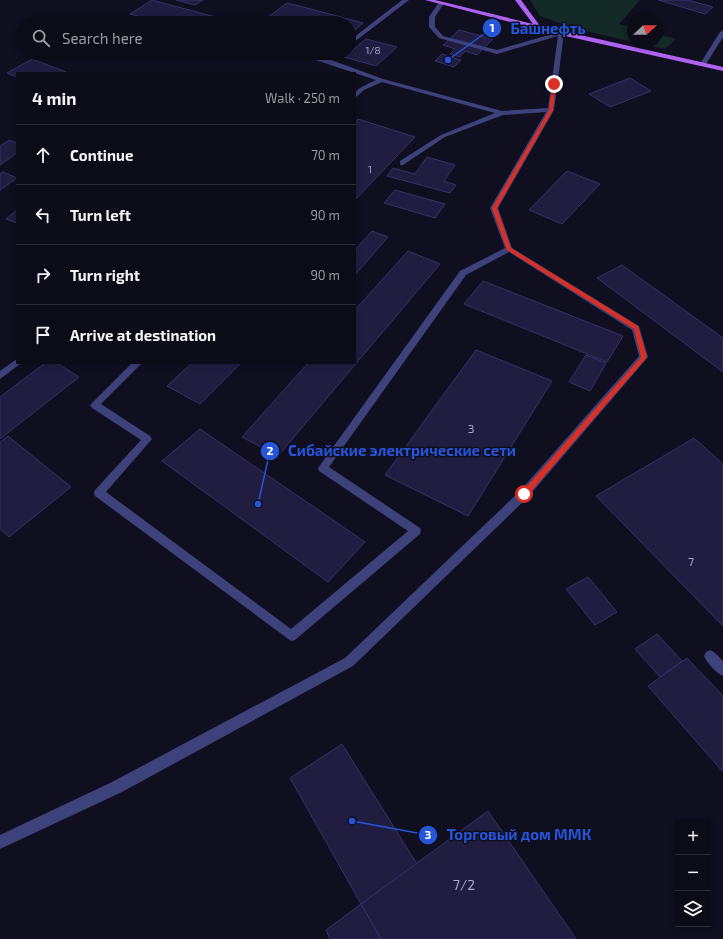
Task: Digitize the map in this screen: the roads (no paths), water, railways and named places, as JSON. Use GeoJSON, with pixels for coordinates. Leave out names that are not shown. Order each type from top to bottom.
{"type":"FeatureCollection","features":[{"type":"Feature","properties":{"kind":"main road"},"geometry":{"type":"LineString","coordinates":[[428,0],[561,33],[723,69]]}},
{"type":"Feature","properties":{"kind":"main road"},"geometry":{"type":"LineString","coordinates":[[441,3],[459,0]]}},
{"type":"Feature","properties":{"kind":"main road"},"geometry":{"type":"LineString","coordinates":[[518,0],[538,27]]}},
{"type":"Feature","properties":{"kind":"street"},"geometry":{"type":"LineString","coordinates":[[356,39],[406,0]]}},
{"type":"Feature","properties":{"kind":"street"},"geometry":{"type":"LineString","coordinates":[[0,842],[117,788],[348,662],[524,494],[644,357],[636,328],[509,249],[494,208],[551,110],[561,33],[497,52],[441,37],[432,27],[432,17],[441,3]]}},
{"type":"Feature","properties":{"kind":"street"},"geometry":{"type":"LineString","coordinates":[[703,64],[723,32]]}},
{"type":"Feature","properties":{"kind":"street"},"geometry":{"type":"LineString","coordinates":[[323,60],[381,80],[502,113]]}},
{"type":"Feature","properties":{"kind":"street"},"geometry":{"type":"LineString","coordinates":[[356,95],[362,89],[381,80]]}},
{"type":"Feature","properties":{"kind":"street"},"geometry":{"type":"LineString","coordinates":[[403,163],[444,136],[502,113],[551,110]]}},
{"type":"Feature","properties":{"kind":"street"},"geometry":{"type":"LineString","coordinates":[[137,364],[95,406],[146,439],[99,493],[291,636],[416,531],[323,468],[463,273],[509,249]]}},
{"type":"Feature","properties":{"kind":"street"},"geometry":{"type":"LineString","coordinates":[[0,376],[16,363]]}},
{"type":"Feature","properties":{"kind":"street"},"geometry":{"type":"LineString","coordinates":[[710,656],[723,670]]}},
{"type":"Feature","properties":{"kind":"place","name":"Башнефть"},"geometry":{"type":"Point","coordinates":[448,60]}},
{"type":"Feature","properties":{"kind":"place","name":"Сибайские электрические сети"},"geometry":{"type":"Point","coordinates":[258,504]}},
{"type":"Feature","properties":{"kind":"place","name":"Торговый дом ММК"},"geometry":{"type":"Point","coordinates":[352,821]}}]}
